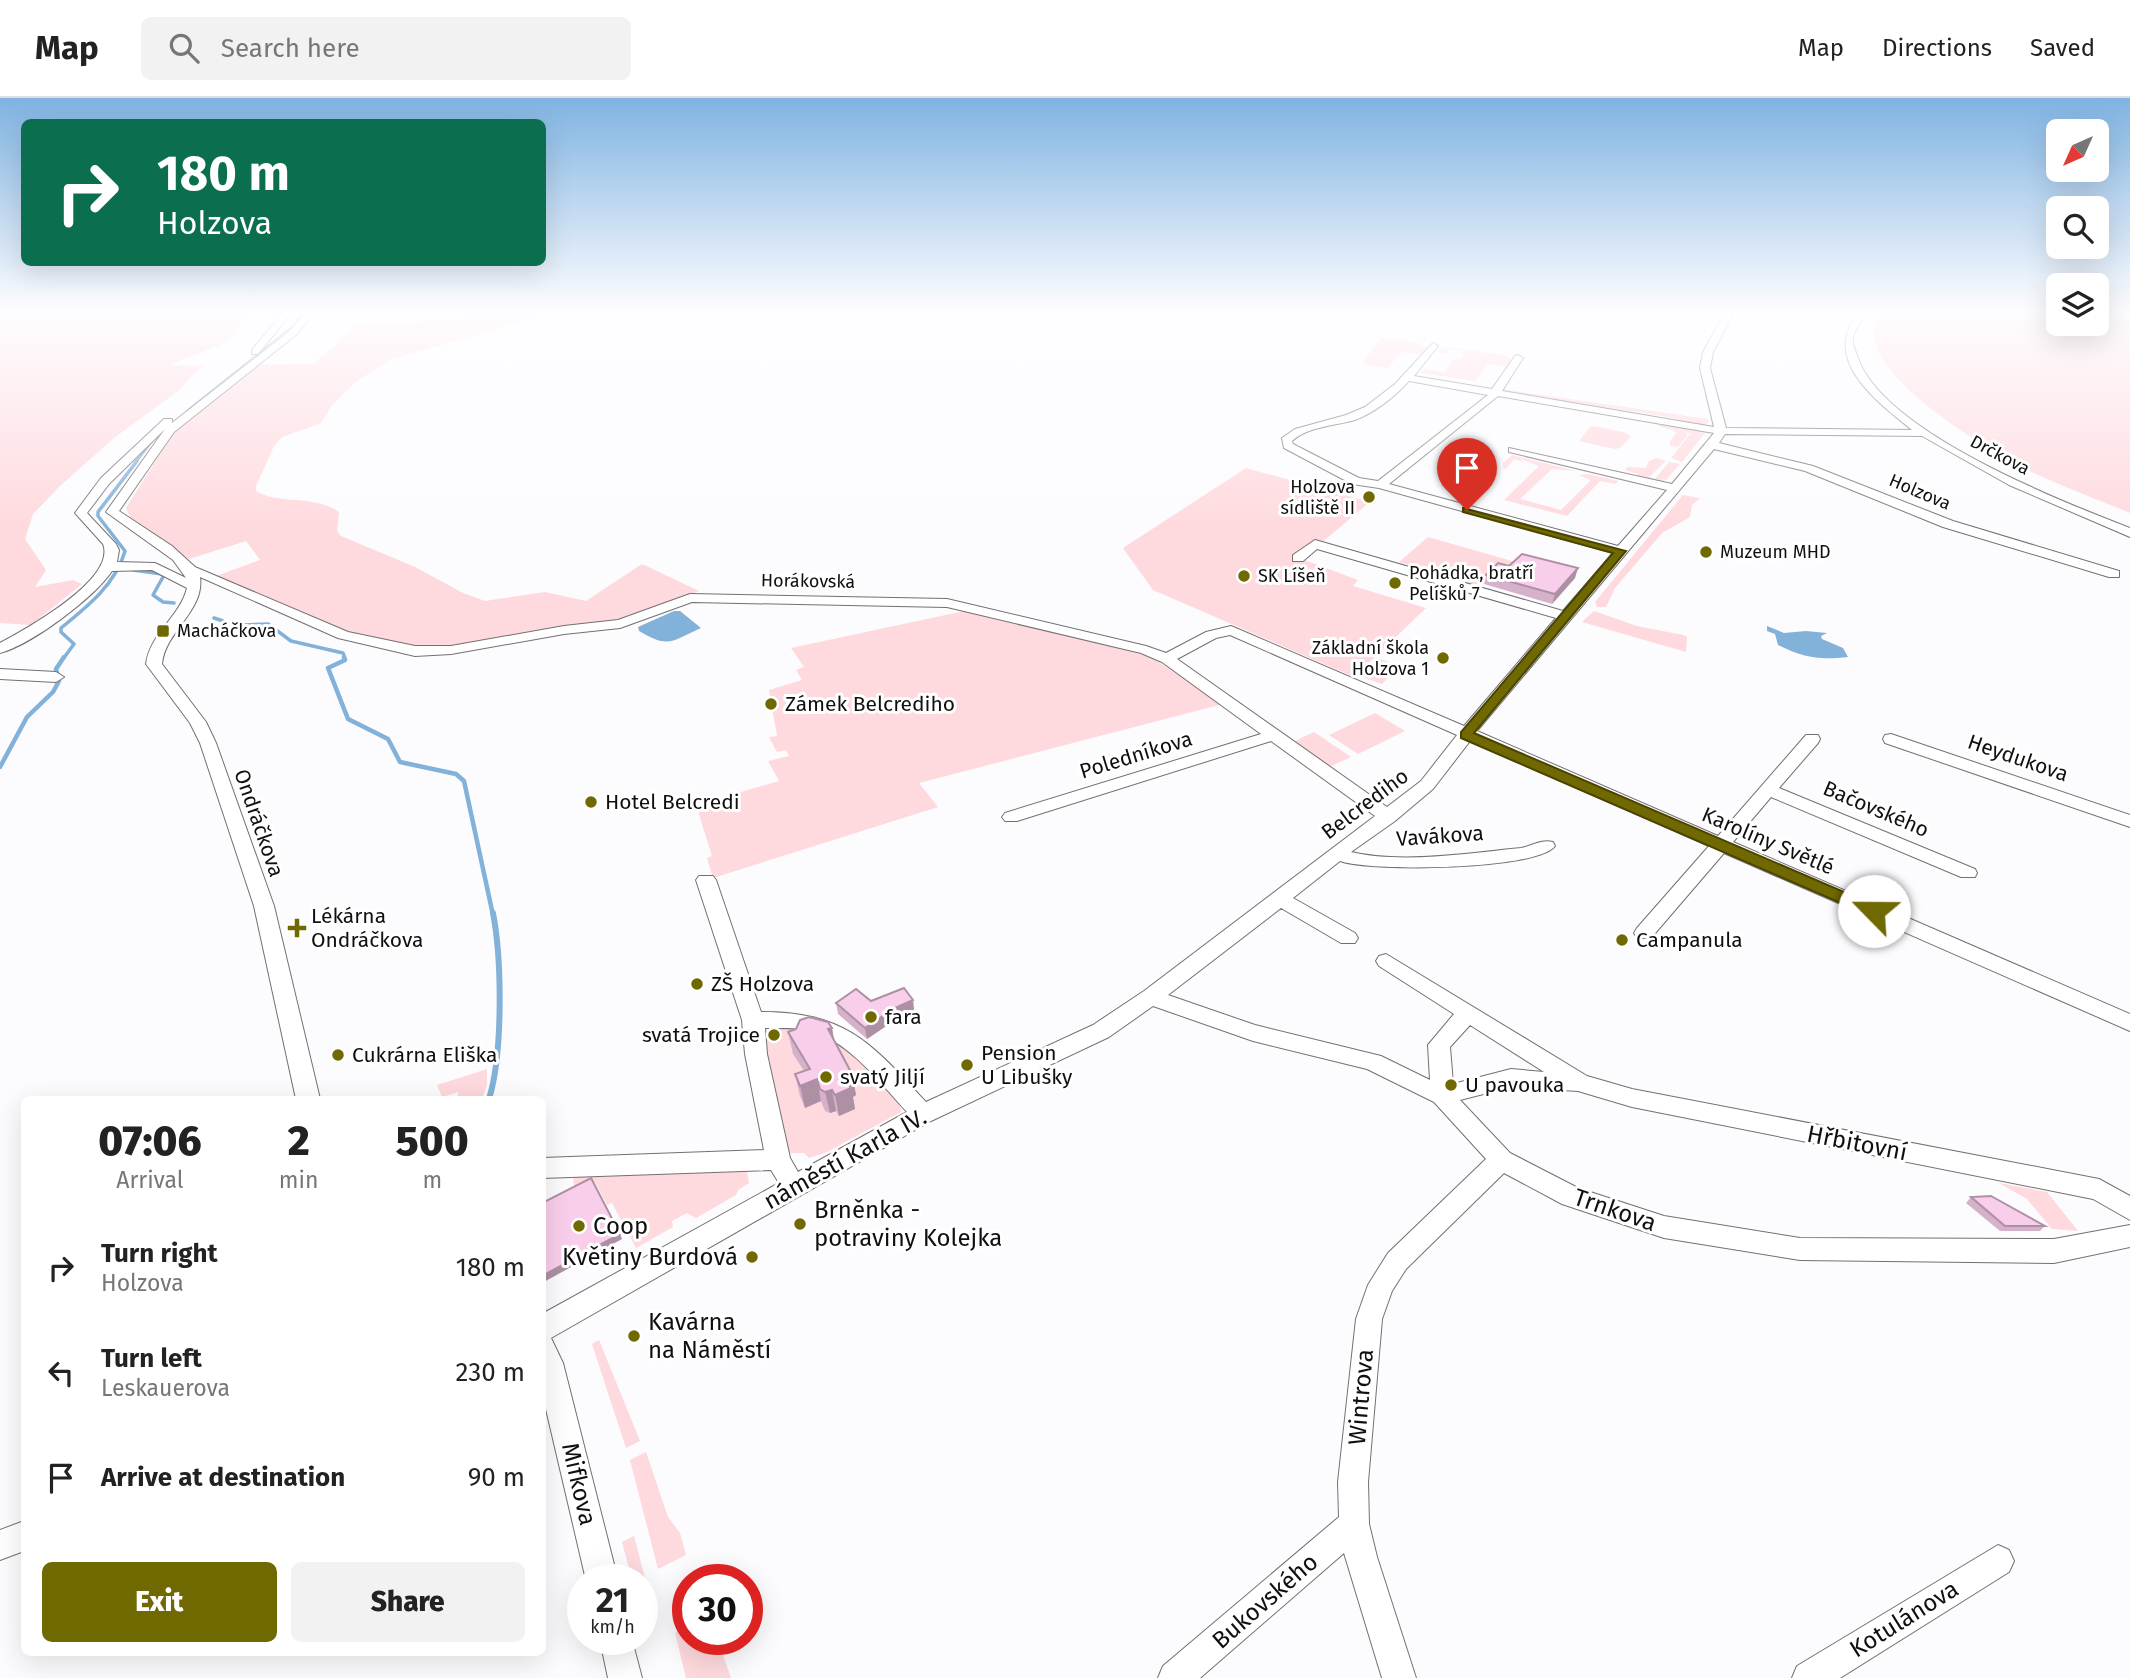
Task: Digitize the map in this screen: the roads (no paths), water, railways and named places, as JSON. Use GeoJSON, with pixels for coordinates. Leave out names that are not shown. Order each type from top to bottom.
{"type":"FeatureCollection","features":[{"type":"Feature","properties":{"kind":"street"},"geometry":{"type":"LineString","coordinates":[[0,649],[69,607],[112,567],[131,564],[160,568],[182,583],[192,579],[177,558],[112,512],[128,472],[151,435],[217,385]]}},
{"type":"Feature","properties":{"kind":"street"},"geometry":{"type":"LineString","coordinates":[[112,567],[110,545],[81,514],[97,490],[128,472],[170,430],[223,385]]}},
{"type":"Feature","properties":{"kind":"street"},"geometry":{"type":"LineString","coordinates":[[1401,385],[1392,394],[1362,413],[1339,422],[1297,431],[1287,438],[1286,442],[1294,450],[1364,484],[1380,485],[1620,551]]}},
{"type":"Feature","properties":{"kind":"street"},"geometry":{"type":"LineString","coordinates":[[1450,385],[1721,431],[1922,433]]}},
{"type":"Feature","properties":{"kind":"street"},"geometry":{"type":"LineString","coordinates":[[1380,485],[1496,392],[1501,385]]}},
{"type":"Feature","properties":{"kind":"street"},"geometry":{"type":"LineString","coordinates":[[1465,735],[1711,446],[1721,431],[1709,385]]}},
{"type":"Feature","properties":{"kind":"street","name":"Drčkova"},"geometry":{"type":"LineString","coordinates":[[1868,385],[1922,433],[2001,478],[2130,533]]}},
{"type":"Feature","properties":{"kind":"street","name":"Holzova"},"geometry":{"type":"LineString","coordinates":[[1711,446],[1808,468],[1948,524],[2114,574]]}},
{"type":"Feature","properties":{"kind":"street"},"geometry":{"type":"LineString","coordinates":[[1513,450],[1674,488]]}},
{"type":"Feature","properties":{"kind":"street"},"geometry":{"type":"LineString","coordinates":[[1298,558],[1315,544],[1566,616]]}},
{"type":"Feature","properties":{"kind":"street","name":"Horákovská"},"geometry":{"type":"LineString","coordinates":[[192,579],[199,572],[343,635],[415,652],[451,650],[564,630],[620,624],[690,598],[947,603],[1146,650],[1167,659],[1389,817]]}},
{"type":"Feature","properties":{"kind":"street","name":"Ondráčkova"},"geometry":{"type":"LineString","coordinates":[[192,579],[190,604],[155,649],[154,664],[198,722],[208,743],[264,906],[307,1096]]}},
{"type":"Feature","properties":{"kind":"street","name":"Karolíny Světlé"},"geometry":{"type":"LineString","coordinates":[[1167,659],[1211,635],[1231,630],[1465,735],[2130,1023]]}},
{"type":"Feature","properties":{"kind":"street"},"geometry":{"type":"LineString","coordinates":[[0,674],[56,677]]}},
{"type":"Feature","properties":{"kind":"street","name":"Poledníkova"},"geometry":{"type":"LineString","coordinates":[[1011,817],[1274,735]]}},
{"type":"Feature","properties":{"kind":"street","name":"Belcrediho"},"geometry":{"type":"LineString","coordinates":[[1151,997],[1336,854],[1389,817],[1427,785],[1465,735]]}},
{"type":"Feature","properties":{"kind":"street"},"geometry":{"type":"LineString","coordinates":[[1644,933],[1812,739]]}},
{"type":"Feature","properties":{"kind":"street","name":"Heydukova"},"geometry":{"type":"LineString","coordinates":[[1891,739],[2130,821]]}},
{"type":"Feature","properties":{"kind":"street","name":"Bačovského"},"geometry":{"type":"LineString","coordinates":[[1767,789],[1968,873]]}},
{"type":"Feature","properties":{"kind":"street","name":"Vavákova"},"geometry":{"type":"LineString","coordinates":[[1336,854],[1349,861],[1377,863],[1528,853],[1546,846]]}},
{"type":"Feature","properties":{"kind":"street"},"geometry":{"type":"LineString","coordinates":[[706,880],[753,1020],[756,1054],[778,1160],[794,1187]]}},
{"type":"Feature","properties":{"kind":"street"},"geometry":{"type":"LineString","coordinates":[[1279,898],[1348,939]]}},
{"type":"Feature","properties":{"kind":"street","name":"Hřbitovní"},"geometry":{"type":"LineString","coordinates":[[1386,961],[1580,1083]]}},
{"type":"Feature","properties":{"kind":"street","name":"Trnkova"},"geometry":{"type":"LineString","coordinates":[[1151,997],[1253,1034],[1373,1062],[1442,1096],[1501,1160],[1572,1196],[1664,1227],[1800,1249],[2054,1251],[2130,1236]]}},
{"type":"Feature","properties":{"kind":"street","name":"náměstí Karla IV."},"geometry":{"type":"LineString","coordinates":[[546,1327],[923,1114],[1101,1031],[1151,997]]}},
{"type":"Feature","properties":{"kind":"street"},"geometry":{"type":"LineString","coordinates":[[1442,1096],[1439,1045],[1467,1014]]}},
{"type":"Feature","properties":{"kind":"street"},"geometry":{"type":"LineString","coordinates":[[753,1020],[779,1020],[824,1026],[860,1051],[923,1114]]}},
{"type":"Feature","properties":{"kind":"street","name":"Hřbitovní"},"geometry":{"type":"LineString","coordinates":[[1442,1096],[1511,1078],[1580,1083],[1632,1098],[2099,1190],[2130,1209]]}},
{"type":"Feature","properties":{"kind":"street","name":"náměstí Karla IV."},"geometry":{"type":"LineString","coordinates":[[546,1168],[778,1160]]}},
{"type":"Feature","properties":{"kind":"street","name":"Wintrova"},"geometry":{"type":"LineString","coordinates":[[1399,1678],[1361,1558],[1354,1524],[1353,1482],[1368,1319],[1374,1302],[1397,1261],[1501,1160]]}},
{"type":"Feature","properties":{"kind":"street","name":"Mifkova"},"geometry":{"type":"LineString","coordinates":[[546,1361],[561,1409],[598,1564]]}},
{"type":"Feature","properties":{"kind":"street","name":"Bukovského"},"geometry":{"type":"LineString","coordinates":[[1175,1678],[1354,1524]]}},
{"type":"Feature","properties":{"kind":"street"},"geometry":{"type":"LineString","coordinates":[[0,1545],[21,1537]]}},
{"type":"Feature","properties":{"kind":"street","name":"Kotulánova"},"geometry":{"type":"LineString","coordinates":[[1809,1678],[1998,1561]]}},
{"type":"Feature","properties":{"kind":"street"},"geometry":{"type":"LineString","coordinates":[[620,1655],[625,1678]]}},
{"type":"Feature","properties":{"kind":"water"},"geometry":{"type":"Polygon","coordinates":[[[674,611],[680,611],[701,628],[670,641],[657,640],[639,631],[638,627],[674,611]]]}},
{"type":"Feature","properties":{"kind":"water"},"geometry":{"type":"Polygon","coordinates":[[[1767,626],[1784,633],[1827,633],[1821,636],[1822,639],[1843,648],[1848,657],[1820,658],[1796,653],[1778,645],[1775,634],[1767,631],[1767,626]]]}},
{"type":"Feature","properties":{"kind":"waterway"},"geometry":{"type":"LineString","coordinates":[[187,411],[220,385]]}},
{"type":"Feature","properties":{"kind":"waterway"},"geometry":{"type":"LineString","coordinates":[[135,463],[153,440]]}},
{"type":"Feature","properties":{"kind":"waterway"},"geometry":{"type":"LineString","coordinates":[[63,659],[74,644],[61,632],[61,628],[99,594],[121,563],[125,551],[98,516],[98,512],[137,461]]}},
{"type":"Feature","properties":{"kind":"waterway"},"geometry":{"type":"LineString","coordinates":[[133,570],[162,574],[163,577],[153,595],[163,602],[174,603]]}},
{"type":"Feature","properties":{"kind":"waterway"},"geometry":{"type":"LineString","coordinates":[[214,618],[223,621]]}},
{"type":"Feature","properties":{"kind":"waterway"},"geometry":{"type":"LineString","coordinates":[[244,625],[268,624],[291,641],[343,653],[345,659]]}},
{"type":"Feature","properties":{"kind":"waterway"},"geometry":{"type":"LineString","coordinates":[[0,767],[27,717],[53,692],[59,681],[56,669],[64,657]]}},
{"type":"Feature","properties":{"kind":"waterway"},"geometry":{"type":"LineString","coordinates":[[344,657],[345,660],[328,668],[348,719],[388,739],[400,762],[456,774],[464,781],[493,915]]}},
{"type":"Feature","properties":{"kind":"waterway"},"geometry":{"type":"LineString","coordinates":[[490,1096],[497,1058],[500,1007],[493,913]]}},
{"type":"Feature","properties":{"kind":"place","name":"Holzova sídliště II"},"geometry":{"type":"Point","coordinates":[1369,497]}},
{"type":"Feature","properties":{"kind":"place","name":"Muzeum MHD"},"geometry":{"type":"Point","coordinates":[1706,552]}},
{"type":"Feature","properties":{"kind":"place","name":"SK Líšeň"},"geometry":{"type":"Point","coordinates":[1244,576]}},
{"type":"Feature","properties":{"kind":"place","name":"Pohádka, bratří Pelíšků 7"},"geometry":{"type":"Point","coordinates":[1395,583]}},
{"type":"Feature","properties":{"kind":"place","name":"Macháčkova"},"geometry":{"type":"Point","coordinates":[163,631]}},
{"type":"Feature","properties":{"kind":"place","name":"Základní škola Holzova 1"},"geometry":{"type":"Point","coordinates":[1443,658]}},
{"type":"Feature","properties":{"kind":"place","name":"Zámek Belcrediho"},"geometry":{"type":"Point","coordinates":[771,704]}},
{"type":"Feature","properties":{"kind":"place","name":"Hotel Belcredi"},"geometry":{"type":"Point","coordinates":[591,802]}},
{"type":"Feature","properties":{"kind":"place","name":"Lékárna Ondráčkova"},"geometry":{"type":"Point","coordinates":[297,928]}},
{"type":"Feature","properties":{"kind":"place","name":"Campanula"},"geometry":{"type":"Point","coordinates":[1622,940]}},
{"type":"Feature","properties":{"kind":"place","name":"ZŠ Holzova"},"geometry":{"type":"Point","coordinates":[697,984]}},
{"type":"Feature","properties":{"kind":"place","name":"fara"},"geometry":{"type":"Point","coordinates":[871,1017]}},
{"type":"Feature","properties":{"kind":"place","name":"svatá Trojice"},"geometry":{"type":"Point","coordinates":[774,1035]}},
{"type":"Feature","properties":{"kind":"place","name":"Cukrárna Eliška"},"geometry":{"type":"Point","coordinates":[338,1055]}},
{"type":"Feature","properties":{"kind":"place","name":"Pension U Libušky"},"geometry":{"type":"Point","coordinates":[967,1065]}},
{"type":"Feature","properties":{"kind":"place","name":"svatý Jiljí"},"geometry":{"type":"Point","coordinates":[826,1077]}},
{"type":"Feature","properties":{"kind":"place","name":"U pavouka"},"geometry":{"type":"Point","coordinates":[1451,1085]}},
{"type":"Feature","properties":{"kind":"place","name":"Brněnka - potraviny Kolejka"},"geometry":{"type":"Point","coordinates":[800,1224]}},
{"type":"Feature","properties":{"kind":"place","name":"Coop"},"geometry":{"type":"Point","coordinates":[579,1226]}},
{"type":"Feature","properties":{"kind":"place","name":"Květiny Burdová"},"geometry":{"type":"Point","coordinates":[752,1257]}},
{"type":"Feature","properties":{"kind":"place","name":"Kavárna na Náměstí"},"geometry":{"type":"Point","coordinates":[634,1336]}}]}
